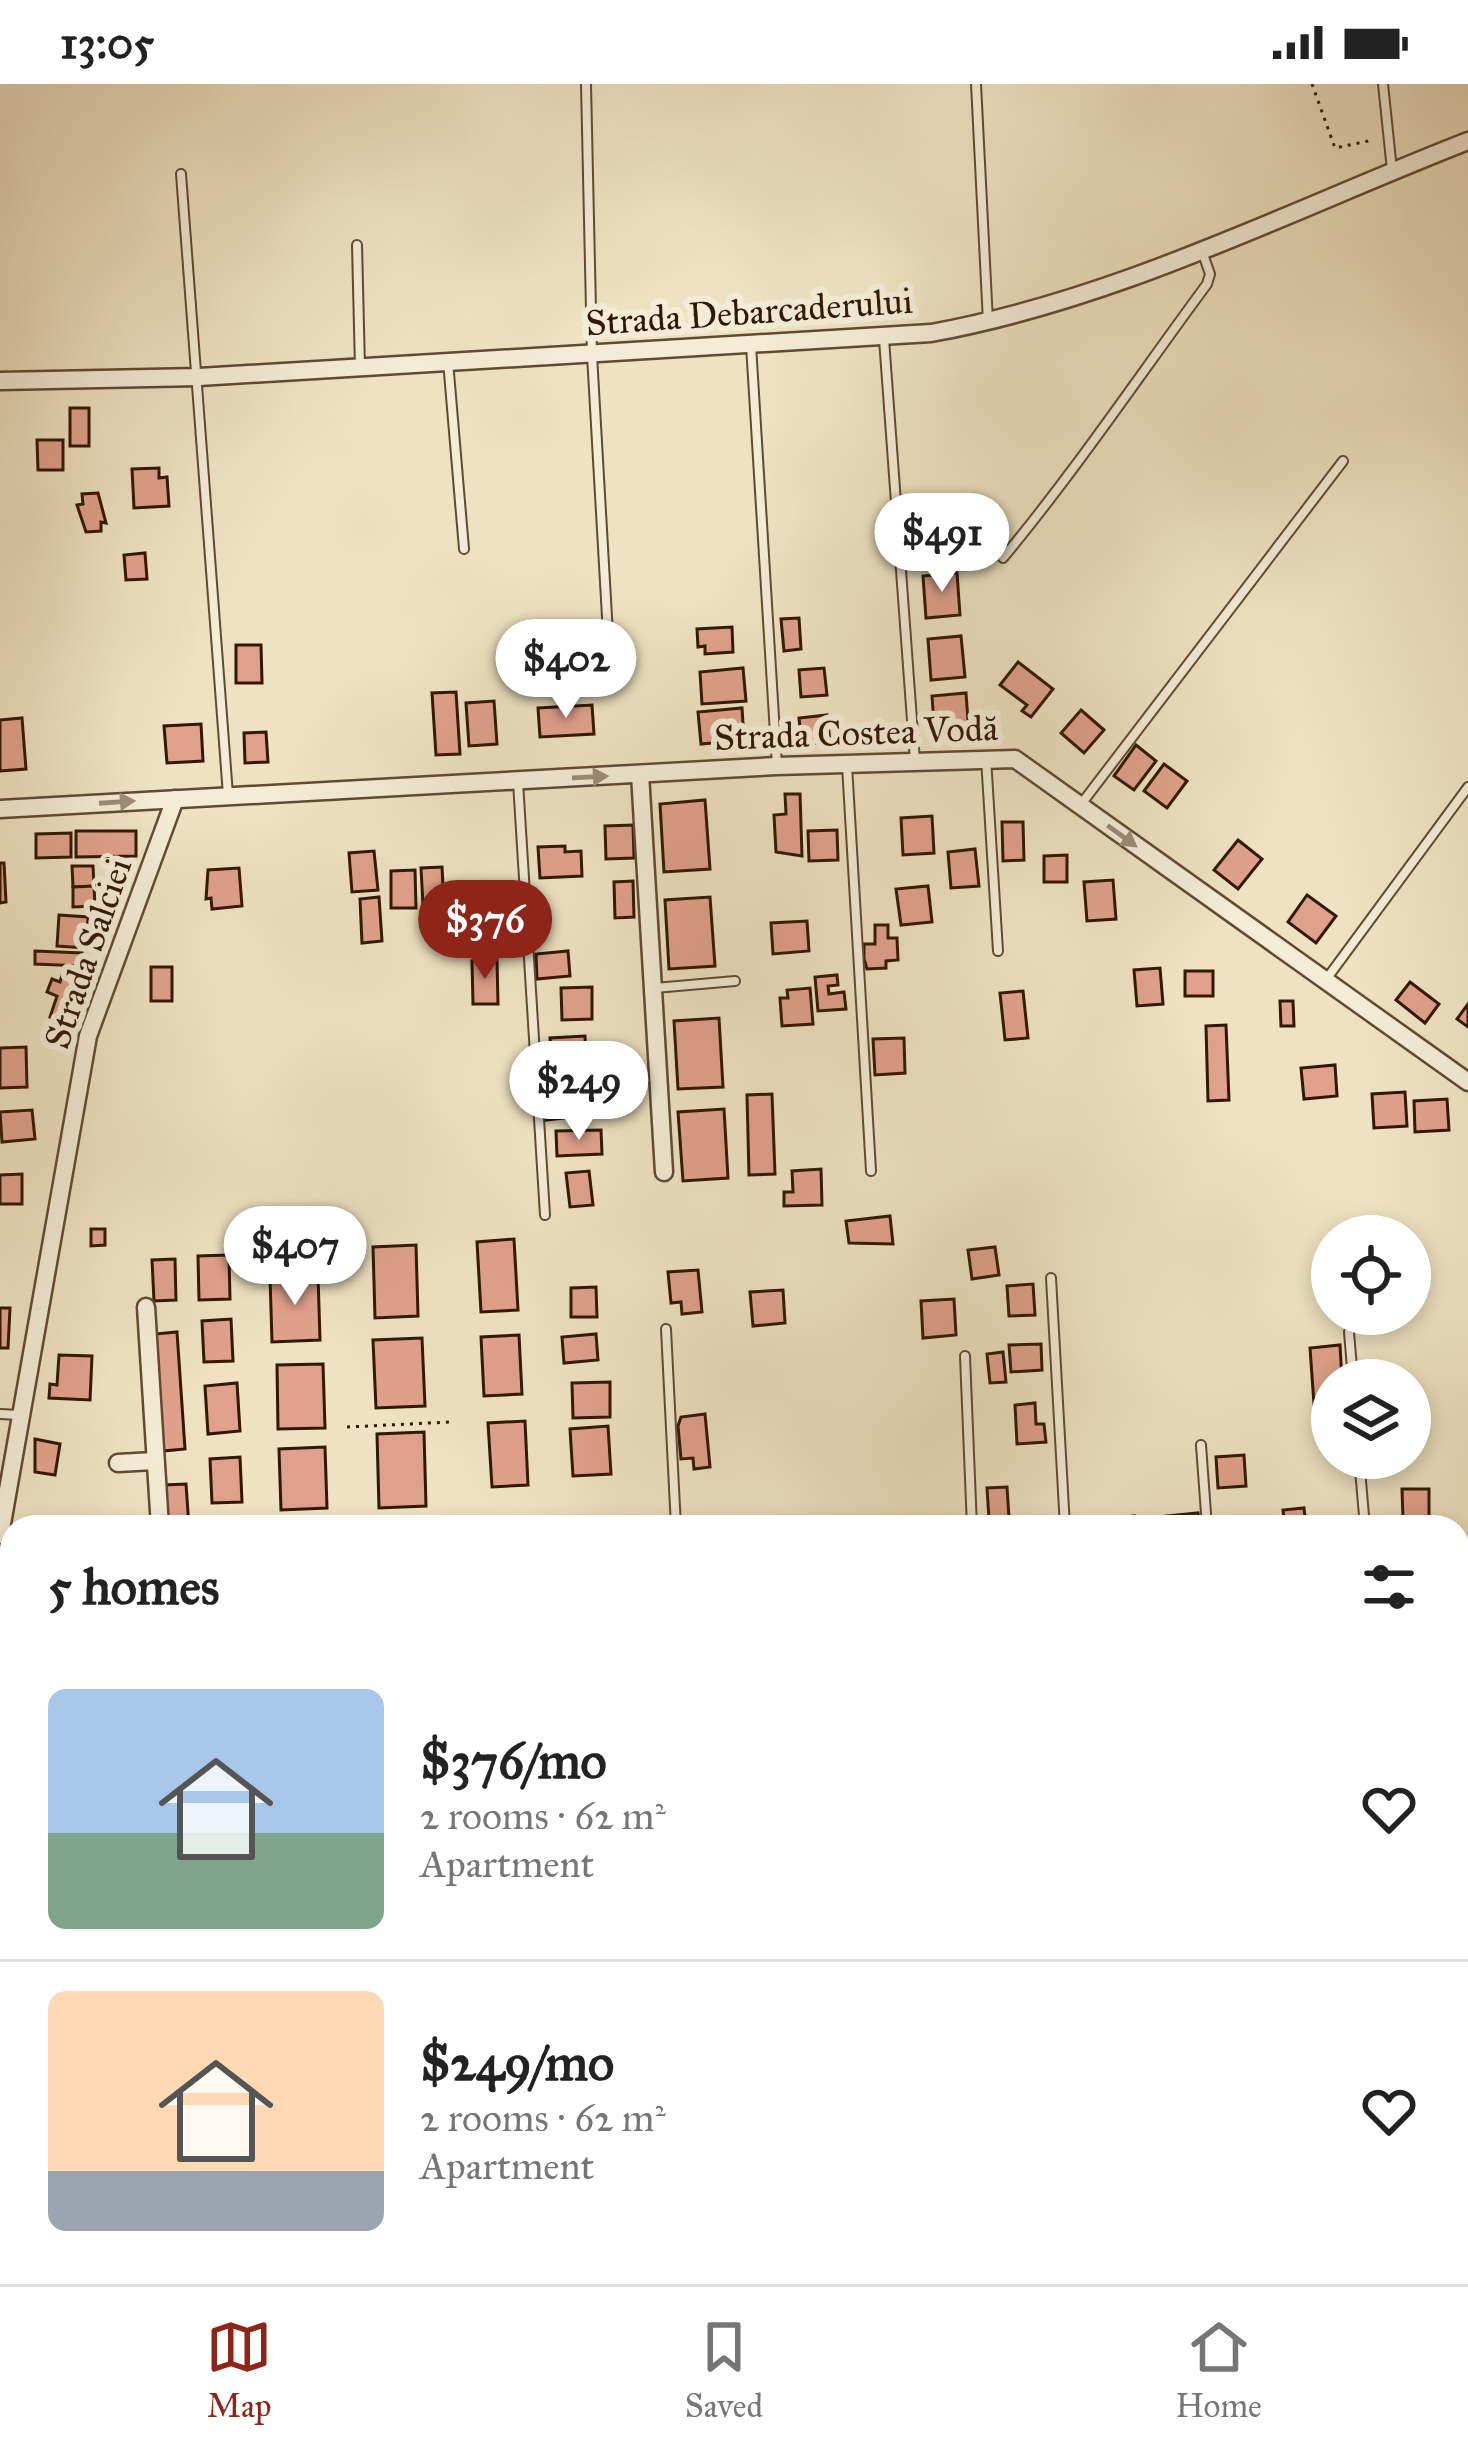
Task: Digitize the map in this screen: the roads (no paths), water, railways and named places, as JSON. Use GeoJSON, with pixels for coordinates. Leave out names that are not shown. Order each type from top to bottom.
{"type":"FeatureCollection","features":[{"type":"Feature","properties":{"kind":"street","name":"Strada Debarcaderului"},"geometry":{"type":"LineString","coordinates":[[0,380],[199,377],[448,359],[884,339],[988,323],[1203,253],[1468,140]]}},
{"type":"Feature","properties":{"kind":"street","name":"Strada Costea Vodă"},"geometry":{"type":"LineString","coordinates":[[0,809],[777,766],[986,756],[1015,759],[1468,1082]]}},
{"type":"Feature","properties":{"kind":"street"},"geometry":{"type":"LineString","coordinates":[[640,774],[664,1172]]}},
{"type":"Feature","properties":{"kind":"street","name":"Strada Salciei"},"geometry":{"type":"LineString","coordinates":[[1,1515],[9,1414],[88,1036],[176,799]]}},
{"type":"Feature","properties":{"kind":"street"},"geometry":{"type":"LineString","coordinates":[[146,1307],[159,1515]]}},
{"type":"Feature","properties":{"kind":"street"},"geometry":{"type":"LineString","coordinates":[[118,1463],[154,1461]]}},
{"type":"Feature","properties":{"kind":"lane"},"geometry":{"type":"LineString","coordinates":[[586,84],[592,355],[609,652]]}},
{"type":"Feature","properties":{"kind":"lane"},"geometry":{"type":"LineString","coordinates":[[976,84],[988,323]]}},
{"type":"Feature","properties":{"kind":"lane"},"geometry":{"type":"LineString","coordinates":[[1382,84],[1392,170]]}},
{"type":"Feature","properties":{"kind":"lane"},"geometry":{"type":"LineString","coordinates":[[181,174],[228,797]]}},
{"type":"Feature","properties":{"kind":"lane"},"geometry":{"type":"LineString","coordinates":[[357,245],[360,368]]}},
{"type":"Feature","properties":{"kind":"lane"},"geometry":{"type":"LineString","coordinates":[[1003,558],[1078,467],[1106,419],[1207,284],[1210,274],[1203,253]]}},
{"type":"Feature","properties":{"kind":"lane"},"geometry":{"type":"LineString","coordinates":[[884,339],[914,761]]}},
{"type":"Feature","properties":{"kind":"lane"},"geometry":{"type":"LineString","coordinates":[[751,343],[777,766]]}},
{"type":"Feature","properties":{"kind":"lane"},"geometry":{"type":"LineString","coordinates":[[448,359],[464,549]]}},
{"type":"Feature","properties":{"kind":"lane"},"geometry":{"type":"LineString","coordinates":[[1080,806],[1342,461]]}},
{"type":"Feature","properties":{"kind":"lane"},"geometry":{"type":"LineString","coordinates":[[986,756],[998,951]]}},
{"type":"Feature","properties":{"kind":"lane"},"geometry":{"type":"LineString","coordinates":[[848,763],[871,1171]]}},
{"type":"Feature","properties":{"kind":"lane"},"geometry":{"type":"LineString","coordinates":[[518,781],[545,1215]]}},
{"type":"Feature","properties":{"kind":"lane"},"geometry":{"type":"LineString","coordinates":[[1324,982],[1468,788]]}},
{"type":"Feature","properties":{"kind":"lane"},"geometry":{"type":"LineString","coordinates":[[653,988],[735,981]]}},
{"type":"Feature","properties":{"kind":"lane"},"geometry":{"type":"LineString","coordinates":[[1051,1278],[1064,1515]]}},
{"type":"Feature","properties":{"kind":"lane"},"geometry":{"type":"LineString","coordinates":[[666,1329],[675,1515]]}},
{"type":"Feature","properties":{"kind":"lane"},"geometry":{"type":"LineString","coordinates":[[965,1356],[972,1515]]}},
{"type":"Feature","properties":{"kind":"lane"},"geometry":{"type":"LineString","coordinates":[[1201,1445],[1206,1515]]}},
{"type":"Feature","properties":{"kind":"lane"},"geometry":{"type":"LineString","coordinates":[[1361,1479],[1364,1515]]}}]}
